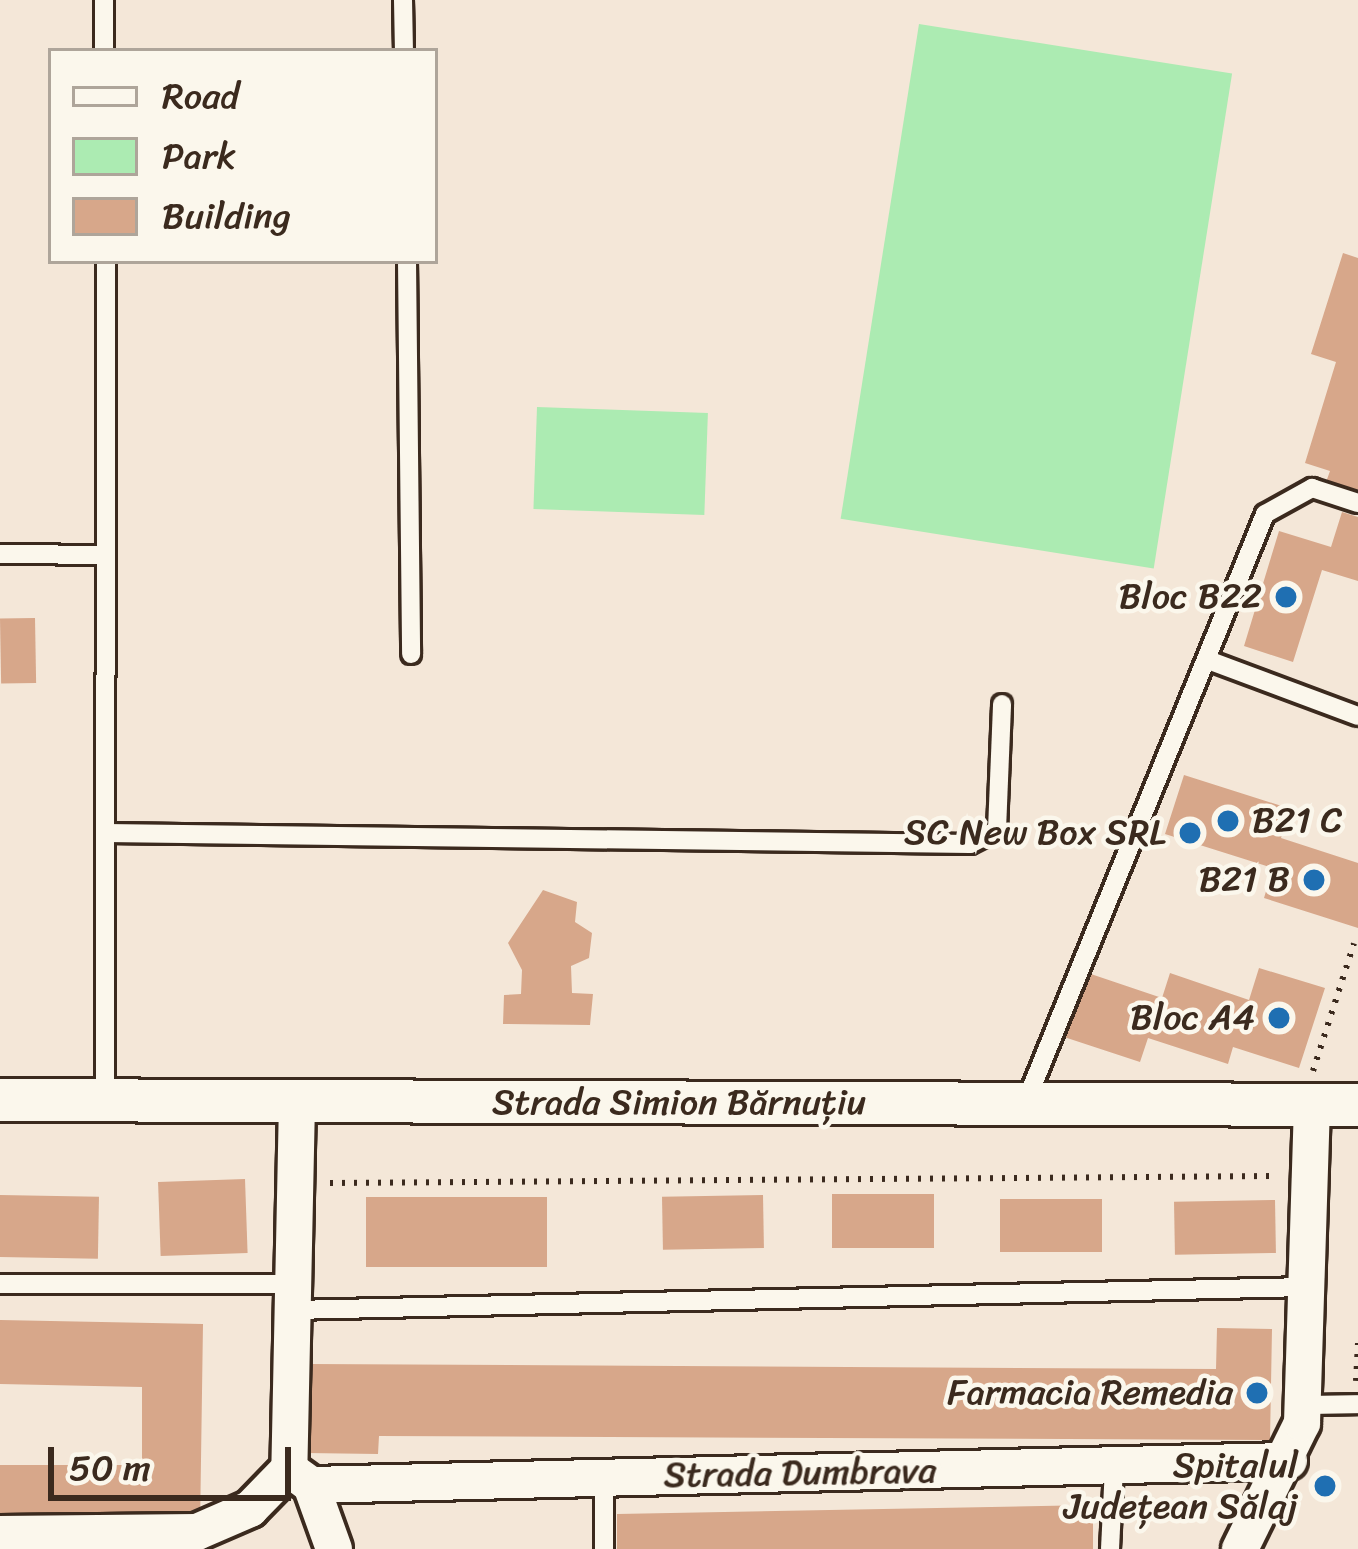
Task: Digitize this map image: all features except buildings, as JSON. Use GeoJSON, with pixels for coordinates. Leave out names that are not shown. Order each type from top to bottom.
{"type":"FeatureCollection","features":[{"type":"Feature","properties":{"kind":"street","name":"Strada Simion Bărnuțiu"},"geometry":{"type":"LineString","coordinates":[[0,1100],[1025,1104],[1335,1095]]}},
{"type":"Feature","properties":{"kind":"street"},"geometry":{"type":"LineString","coordinates":[[1240,1549],[1289,1461],[1304,1405],[1307,1287],[1335,1095]]}},
{"type":"Feature","properties":{"kind":"street"},"geometry":{"type":"LineString","coordinates":[[297,1102],[293,1297],[300,1477],[334,1549]]}},
{"type":"Feature","properties":{"kind":"street","name":"Strada Dumbrava"},"geometry":{"type":"LineString","coordinates":[[300,1477],[604,1478],[1289,1461]]}},
{"type":"Feature","properties":{"kind":"street"},"geometry":{"type":"LineString","coordinates":[[0,1534],[196,1532],[250,1509],[300,1477]]}},
{"type":"Feature","properties":{"kind":"lane"},"geometry":{"type":"LineString","coordinates":[[104,0],[104,48]]}},
{"type":"Feature","properties":{"kind":"lane"},"geometry":{"type":"LineString","coordinates":[[404,0],[404,48]]}},
{"type":"Feature","properties":{"kind":"lane"},"geometry":{"type":"LineString","coordinates":[[105,1100],[106,264]]}},
{"type":"Feature","properties":{"kind":"lane"},"geometry":{"type":"LineString","coordinates":[[406,264],[411,653]]}},
{"type":"Feature","properties":{"kind":"lane"},"geometry":{"type":"LineString","coordinates":[[1025,1104],[1265,514],[1312,488],[1358,503]]}},
{"type":"Feature","properties":{"kind":"lane"},"geometry":{"type":"LineString","coordinates":[[0,554],[106,555]]}},
{"type":"Feature","properties":{"kind":"lane"},"geometry":{"type":"LineString","coordinates":[[1208,660],[1358,716]]}},
{"type":"Feature","properties":{"kind":"lane"},"geometry":{"type":"LineString","coordinates":[[106,833],[970,844],[997,830],[1002,704]]}},
{"type":"Feature","properties":{"kind":"lane"},"geometry":{"type":"LineString","coordinates":[[0,1284],[293,1297],[1307,1287]]}},
{"type":"Feature","properties":{"kind":"lane"},"geometry":{"type":"LineString","coordinates":[[1304,1405],[1357,1404]]}},
{"type":"Feature","properties":{"kind":"lane"},"geometry":{"type":"LineString","coordinates":[[1110,1549],[1114,1466]]}},
{"type":"Feature","properties":{"kind":"lane"},"geometry":{"type":"LineString","coordinates":[[604,1478],[604,1549]]}},
{"type":"Feature","properties":{"kind":"path"},"geometry":{"type":"LineString","coordinates":[[1335,1095],[1312,1076],[1354,943]]}},
{"type":"Feature","properties":{"kind":"path"},"geometry":{"type":"LineString","coordinates":[[295,1184],[1269,1176]]}},
{"type":"Feature","properties":{"kind":"path"},"geometry":{"type":"LineString","coordinates":[[1357,1404],[1358,1343]]}},
{"type":"Feature","properties":{"kind":"green space"},"geometry":{"type":"Polygon","coordinates":[[[919,24],[1232,74],[1154,568],[841,519],[919,24]]]}},
{"type":"Feature","properties":{"kind":"green space"},"geometry":{"type":"Polygon","coordinates":[[[537,407],[708,413],[704,515],[533,509],[537,407]]]}},
{"type":"Feature","properties":{"kind":"place","name":"Bloc B22"},"geometry":{"type":"Point","coordinates":[1286,597]}},
{"type":"Feature","properties":{"kind":"place","name":"B21 C"},"geometry":{"type":"Point","coordinates":[1228,821]}},
{"type":"Feature","properties":{"kind":"place","name":"SC New Box SRL"},"geometry":{"type":"Point","coordinates":[1190,833]}},
{"type":"Feature","properties":{"kind":"place","name":"B21 B"},"geometry":{"type":"Point","coordinates":[1314,880]}},
{"type":"Feature","properties":{"kind":"place","name":"Bloc A4"},"geometry":{"type":"Point","coordinates":[1279,1018]}},
{"type":"Feature","properties":{"kind":"place","name":"Farmacia Remedia"},"geometry":{"type":"Point","coordinates":[1257,1393]}},
{"type":"Feature","properties":{"kind":"place","name":"Spitalul Județean Sălaj"},"geometry":{"type":"Point","coordinates":[1325,1486]}}]}
